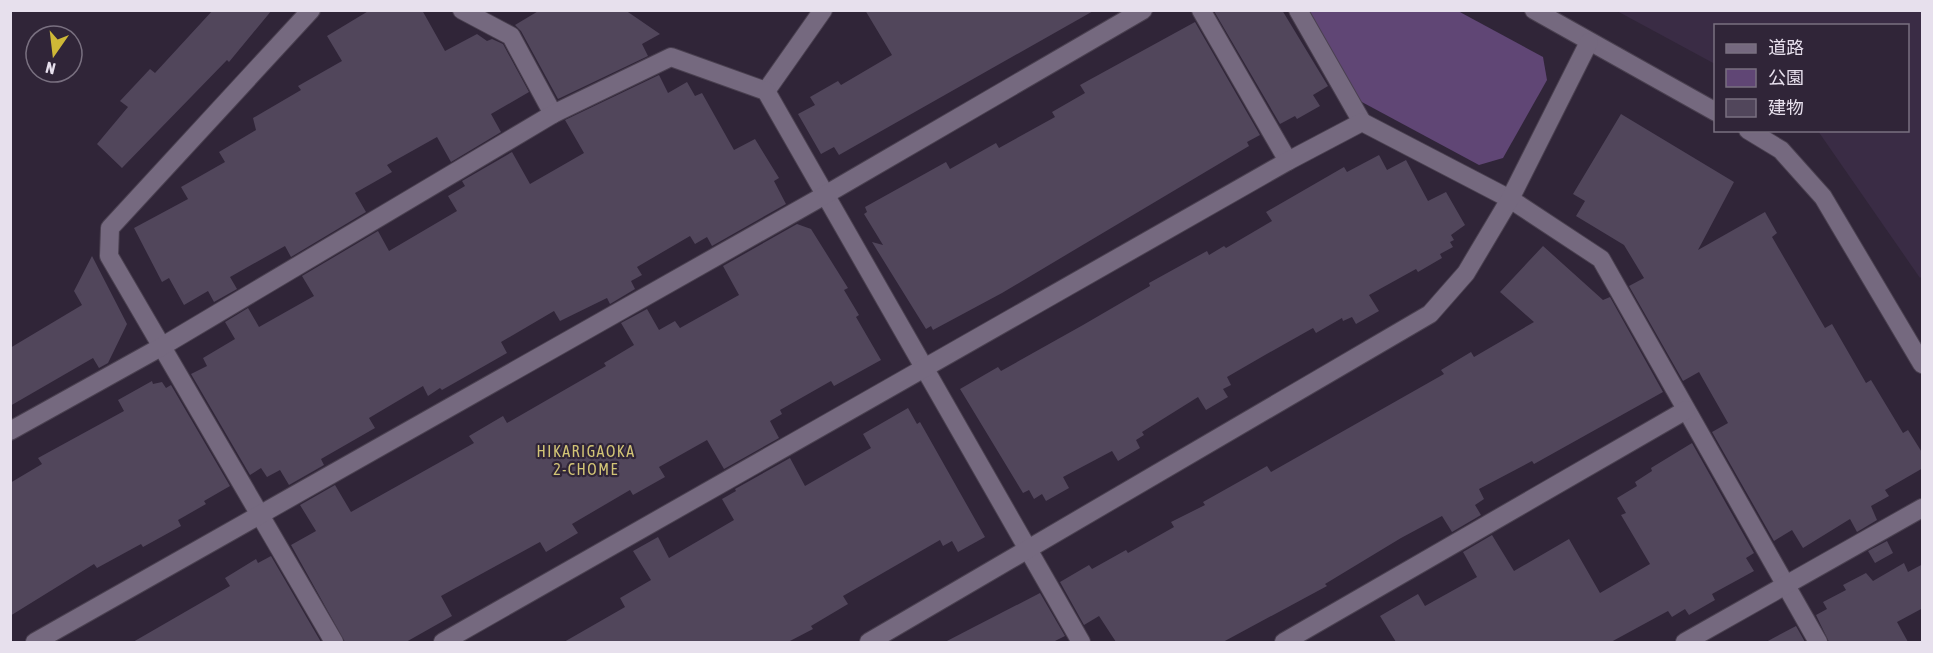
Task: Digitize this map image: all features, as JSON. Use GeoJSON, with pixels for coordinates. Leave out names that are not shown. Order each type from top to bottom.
{"type":"FeatureCollection","features":[{"type":"Feature","properties":{"kind":"street"},"geometry":{"type":"LineString","coordinates":[[311,10],[110,228],[109,256],[334,642]]}},
{"type":"Feature","properties":{"kind":"street"},"geometry":{"type":"LineString","coordinates":[[462,10],[511,36],[553,114]]}},
{"type":"Feature","properties":{"kind":"street"},"geometry":{"type":"LineString","coordinates":[[766,91],[823,10]]}},
{"type":"Feature","properties":{"kind":"street"},"geometry":{"type":"LineString","coordinates":[[35,642],[825,195],[1143,10]]}},
{"type":"Feature","properties":{"kind":"street"},"geometry":{"type":"LineString","coordinates":[[1201,10],[1288,161]]}},
{"type":"Feature","properties":{"kind":"street"},"geometry":{"type":"LineString","coordinates":[[1298,10],[1362,122],[1510,199],[1601,259],[1818,642]]}},
{"type":"Feature","properties":{"kind":"street"},"geometry":{"type":"LineString","coordinates":[[1534,10],[1714,111]]}},
{"type":"Feature","properties":{"kind":"street"},"geometry":{"type":"LineString","coordinates":[[869,642],[1430,314],[1466,273],[1510,199],[1589,42]]}},
{"type":"Feature","properties":{"kind":"street"},"geometry":{"type":"LineString","coordinates":[[10,431],[162,347],[553,114],[671,57],[766,91],[1080,642]]}},
{"type":"Feature","properties":{"kind":"street"},"geometry":{"type":"LineString","coordinates":[[443,642],[1288,161],[1362,122]]}},
{"type":"Feature","properties":{"kind":"street"},"geometry":{"type":"LineString","coordinates":[[1751,132],[1781,150],[1823,197],[1923,364]]}},
{"type":"Feature","properties":{"kind":"street"},"geometry":{"type":"LineString","coordinates":[[1284,642],[1686,411]]}},
{"type":"Feature","properties":{"kind":"street"},"geometry":{"type":"LineString","coordinates":[[1685,642],[1923,508]]}},
{"type":"Feature","properties":{"kind":"shaded area"},"geometry":{"type":"Polygon","coordinates":[[[1617,11],[1922,11],[1922,276],[1920,278],[1819,132],[1909,132],[1909,24],[1714,24],[1714,63],[1617,11]]]}},
{"type":"Feature","properties":{"kind":"green space"},"geometry":{"type":"Polygon","coordinates":[[[1306,11],[1458,11],[1543,57],[1547,80],[1503,158],[1479,165],[1360,101],[1306,11]]]}},
{"type":"Feature","properties":{"kind":"building"},"geometry":{"type":"Polygon","coordinates":[[[213,10],[272,10],[229,62],[227,60],[122,168],[97,144],[128,107],[120,101],[150,69],[155,73],[213,10]]]}},
{"type":"Feature","properties":{"kind":"building"},"geometry":{"type":"Polygon","coordinates":[[[370,10],[422,10],[445,51],[477,34],[487,41],[492,39],[503,44],[529,92],[491,114],[501,132],[451,162],[437,137],[387,165],[392,172],[355,193],[366,212],[291,257],[285,246],[230,277],[237,289],[214,302],[208,291],[184,305],[169,278],[162,282],[134,228],[188,199],[181,187],[225,162],[219,152],[256,130],[253,118],[301,90],[298,86],[342,61],[327,36],[370,10]]]}},
{"type":"Feature","properties":{"kind":"building"},"geometry":{"type":"Polygon","coordinates":[[[540,10],[625,10],[660,34],[642,44],[648,56],[558,99],[521,31],[515,25],[540,10]]]}},
{"type":"Feature","properties":{"kind":"building"},"geometry":{"type":"Polygon","coordinates":[[[865,10],[1095,10],[839,155],[834,147],[821,154],[798,114],[815,105],[810,97],[838,81],[841,85],[892,55],[865,10]]]}},
{"type":"Feature","properties":{"kind":"building"},"geometry":{"type":"Polygon","coordinates":[[[1282,10],[1328,86],[1313,95],[1320,106],[1297,119],[1295,116],[1280,124],[1214,11],[1282,10]]]}},
{"type":"Feature","properties":{"kind":"building"},"geometry":{"type":"Polygon","coordinates":[[[1195,22],[1260,135],[1247,142],[1249,146],[1002,293],[933,330],[931,326],[926,329],[872,242],[883,245],[864,214],[867,212],[865,207],[946,162],[950,169],[996,143],[999,148],[1055,117],[1052,112],[1085,93],[1080,85],[1195,22]]]}},
{"type":"Feature","properties":{"kind":"building"},"geometry":{"type":"Polygon","coordinates":[[[659,75],[668,93],[687,82],[695,96],[702,93],[734,150],[755,139],[779,178],[774,181],[786,204],[712,246],[707,237],[695,244],[690,236],[637,267],[642,275],[631,281],[635,289],[610,304],[607,298],[560,321],[554,311],[501,342],[507,353],[428,396],[423,386],[369,418],[375,428],[321,459],[324,465],[289,485],[280,470],[267,477],[261,468],[250,475],[191,374],[207,366],[203,358],[235,339],[225,322],[248,308],[259,327],[314,296],[302,276],[378,231],[389,251],[457,211],[448,196],[465,186],[462,181],[512,152],[530,184],[584,153],[565,120],[659,75]]]}},
{"type":"Feature","properties":{"kind":"building"},"geometry":{"type":"Polygon","coordinates":[[[1621,114],[1734,182],[1698,250],[1765,212],[1777,233],[1772,237],[1825,328],[1832,324],[1866,383],[1871,380],[1903,433],[1908,430],[1923,454],[1923,468],[1885,490],[1889,496],[1871,506],[1877,520],[1857,532],[1850,519],[1803,548],[1792,530],[1774,541],[1712,432],[1728,423],[1699,372],[1683,381],[1629,286],[1644,278],[1624,245],[1576,216],[1585,201],[1573,194],[1621,114]]]}},
{"type":"Feature","properties":{"kind":"building"},"geometry":{"type":"Polygon","coordinates":[[[1379,155],[1387,170],[1406,160],[1428,201],[1446,192],[1465,225],[1451,235],[1454,240],[1450,242],[1453,247],[1440,254],[1442,258],[1418,272],[1416,269],[1369,295],[1379,311],[1356,324],[1352,317],[1343,321],[1342,318],[1316,333],[1313,328],[1227,377],[1231,385],[1223,389],[1228,397],[1206,410],[1198,397],[1142,432],[1144,435],[1136,440],[1140,448],[1118,461],[1112,451],[1063,477],[1069,488],[1046,501],[1042,494],[1034,499],[1029,490],[1023,493],[960,389],[998,367],[1001,371],[1207,251],[1209,255],[1224,246],[1226,248],[1272,221],[1266,212],[1344,167],[1347,172],[1379,155]]]}},
{"type":"Feature","properties":{"kind":"building"},"geometry":{"type":"Polygon","coordinates":[[[797,224],[811,229],[848,288],[844,290],[859,315],[856,317],[881,360],[834,386],[831,381],[780,410],[782,414],[770,421],[779,438],[724,469],[707,440],[659,467],[665,477],[633,495],[630,490],[572,524],[578,533],[546,552],[540,542],[441,596],[452,616],[406,642],[345,642],[291,545],[316,531],[300,505],[335,485],[351,512],[474,443],[469,436],[503,416],[507,423],[606,366],[604,363],[634,345],[621,323],[647,309],[659,330],[675,321],[680,328],[739,295],[723,266],[797,224]]]}},
{"type":"Feature","properties":{"kind":"building"},"geometry":{"type":"Polygon","coordinates":[[[1543,246],[1603,300],[1610,297],[1663,392],[1534,464],[1532,461],[1479,489],[1484,499],[1475,505],[1481,515],[1452,532],[1442,516],[1325,584],[1327,586],[1223,642],[1116,642],[1099,616],[1084,625],[1060,582],[1089,565],[1092,569],[1126,550],[1128,553],[1174,527],[1171,522],[1205,505],[1203,502],[1267,466],[1271,472],[1444,374],[1441,370],[1471,352],[1474,357],[1534,322],[1500,292],[1543,246]]]}},
{"type":"Feature","properties":{"kind":"building"},"geometry":{"type":"Polygon","coordinates":[[[92,256],[127,324],[108,363],[99,368],[93,358],[10,406],[10,348],[82,305],[74,291],[92,256]]]}},
{"type":"Feature","properties":{"kind":"building"},"geometry":{"type":"Polygon","coordinates":[[[152,381],[153,384],[162,382],[166,388],[171,385],[230,486],[204,501],[206,504],[178,520],[181,526],[97,568],[94,564],[10,616],[10,483],[42,464],[38,458],[124,411],[118,400],[152,381]]]}},
{"type":"Feature","properties":{"kind":"building"},"geometry":{"type":"Polygon","coordinates":[[[908,408],[917,424],[920,422],[985,537],[958,552],[952,541],[943,546],[940,540],[843,596],[848,604],[811,626],[813,629],[788,642],[564,642],[625,607],[620,598],[651,580],[633,551],[658,537],[669,558],[734,520],[722,499],[736,491],[735,489],[790,458],[805,486],[871,448],[863,434],[908,408]]]}},
{"type":"Feature","properties":{"kind":"building"},"geometry":{"type":"Polygon","coordinates":[[[1692,443],[1754,553],[1746,558],[1754,571],[1712,594],[1715,600],[1689,615],[1685,609],[1672,617],[1668,611],[1611,642],[1396,642],[1380,616],[1418,594],[1425,606],[1477,577],[1463,552],[1492,535],[1514,571],[1569,539],[1600,593],[1650,564],[1621,515],[1626,513],[1617,498],[1637,486],[1635,482],[1652,471],[1651,468],[1692,443]]]}},
{"type":"Feature","properties":{"kind":"building"},"geometry":{"type":"Polygon","coordinates":[[[1887,541],[1893,553],[1875,563],[1868,551],[1887,541]]]}},
{"type":"Feature","properties":{"kind":"building"},"geometry":{"type":"Polygon","coordinates":[[[271,556],[321,642],[133,642],[230,586],[225,578],[256,559],[258,563],[271,556]]]}},
{"type":"Feature","properties":{"kind":"building"},"geometry":{"type":"Polygon","coordinates":[[[1904,563],[1908,572],[1923,564],[1923,608],[1897,622],[1908,642],[1829,642],[1816,615],[1827,609],[1823,602],[1846,590],[1843,585],[1866,573],[1873,581],[1904,563]]]}},
{"type":"Feature","properties":{"kind":"building"},"geometry":{"type":"Polygon","coordinates":[[[1040,593],[1065,636],[1053,642],[945,642],[1040,593]]]}},
{"type":"Feature","properties":{"kind":"building"},"geometry":{"type":"Polygon","coordinates":[[[1796,626],[1805,642],[1766,642],[1796,626]]]}},
{"type":"Feature","properties":{"kind":"district","name":"HIKARIGAOKA 2-CHOME"},"geometry":{"type":"Point","coordinates":[586,460]}}]}
